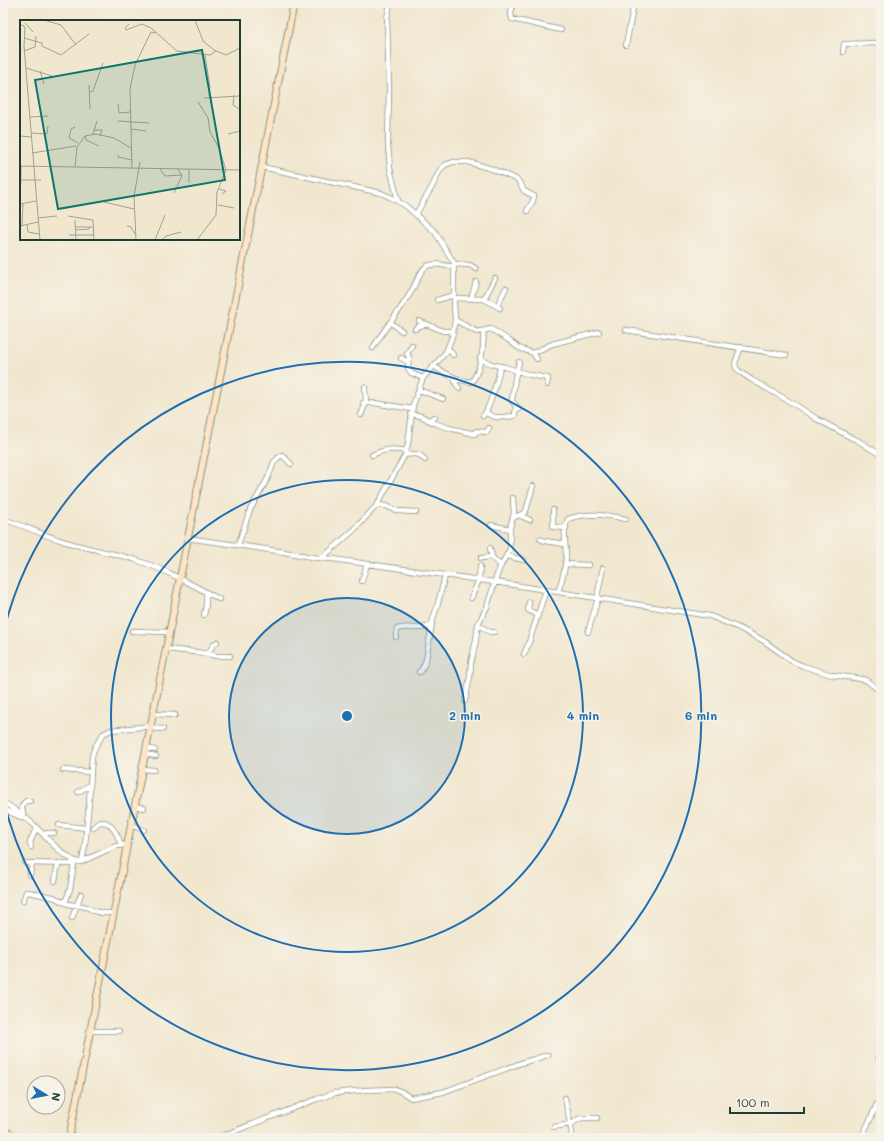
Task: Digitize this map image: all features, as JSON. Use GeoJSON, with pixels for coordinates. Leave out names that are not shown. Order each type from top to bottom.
{"type":"FeatureCollection","features":[{"type":"Feature","properties":{"kind":"street"},"geometry":{"type":"LineString","coordinates":[[69,1138],[114,913],[124,845],[131,825],[135,806],[294,3]]}},
{"type":"Feature","properties":{"kind":"street"},"geometry":{"type":"LineString","coordinates":[[390,3],[387,18],[389,88],[388,145],[390,168],[398,201]]}},
{"type":"Feature","properties":{"kind":"street"},"geometry":{"type":"LineString","coordinates":[[513,3],[511,14],[512,19],[561,30]]}},
{"type":"Feature","properties":{"kind":"street"},"geometry":{"type":"LineString","coordinates":[[626,45],[634,3]]}},
{"type":"Feature","properties":{"kind":"street"},"geometry":{"type":"LineString","coordinates":[[843,52],[844,44],[881,43]]}},
{"type":"Feature","properties":{"kind":"street"},"geometry":{"type":"LineString","coordinates":[[416,214],[440,170],[448,163],[459,161],[466,161],[517,180],[524,191],[534,196],[533,202],[528,211]]}},
{"type":"Feature","properties":{"kind":"street"},"geometry":{"type":"LineString","coordinates":[[262,167],[381,193],[398,201],[416,214],[435,232],[454,266],[455,320],[453,331],[446,352],[423,378],[418,390],[413,405],[406,453],[377,505],[354,530],[323,557],[318,558]]}},
{"type":"Feature","properties":{"kind":"street"},"geometry":{"type":"LineString","coordinates":[[373,348],[379,337],[391,323],[411,292],[425,267],[436,264],[454,266],[470,265],[476,269]]}},
{"type":"Feature","properties":{"kind":"street"},"geometry":{"type":"LineString","coordinates":[[484,299],[495,278]]}},
{"type":"Feature","properties":{"kind":"street"},"geometry":{"type":"LineString","coordinates":[[472,299],[476,282]]}},
{"type":"Feature","properties":{"kind":"street"},"geometry":{"type":"LineString","coordinates":[[437,300],[454,296],[484,299],[499,307],[506,288]]}},
{"type":"Feature","properties":{"kind":"street"},"geometry":{"type":"LineString","coordinates":[[455,320],[478,332],[488,329],[491,330],[519,348],[533,353],[537,359]]}},
{"type":"Feature","properties":{"kind":"street"},"geometry":{"type":"LineString","coordinates":[[419,321],[443,331],[453,331]]}},
{"type":"Feature","properties":{"kind":"street"},"geometry":{"type":"LineString","coordinates":[[391,323],[402,331]]}},
{"type":"Feature","properties":{"kind":"street"},"geometry":{"type":"LineString","coordinates":[[415,329],[419,326],[428,324]]}},
{"type":"Feature","properties":{"kind":"street"},"geometry":{"type":"LineString","coordinates":[[626,330],[786,354]]}},
{"type":"Feature","properties":{"kind":"street"},"geometry":{"type":"LineString","coordinates":[[433,366],[454,377],[472,382],[479,365],[484,340],[483,331]]}},
{"type":"Feature","properties":{"kind":"street"},"geometry":{"type":"LineString","coordinates":[[533,353],[552,344],[599,332]]}},
{"type":"Feature","properties":{"kind":"street"},"geometry":{"type":"LineString","coordinates":[[412,345],[407,354],[409,357],[409,371],[423,378]]}},
{"type":"Feature","properties":{"kind":"street"},"geometry":{"type":"LineString","coordinates":[[740,347],[735,363],[736,368],[740,372],[817,419],[857,440],[881,455]]}},
{"type":"Feature","properties":{"kind":"street"},"geometry":{"type":"LineString","coordinates":[[447,349],[451,351],[453,355]]}},
{"type":"Feature","properties":{"kind":"street"},"geometry":{"type":"LineString","coordinates":[[401,358],[408,362]]}},
{"type":"Feature","properties":{"kind":"street"},"geometry":{"type":"LineString","coordinates":[[480,358],[495,365],[530,375],[548,378],[547,385]]}},
{"type":"Feature","properties":{"kind":"street"},"geometry":{"type":"LineString","coordinates":[[500,366],[497,383],[485,414],[495,417],[514,416],[517,408],[512,401],[512,398],[514,378],[519,362]]}},
{"type":"Feature","properties":{"kind":"street"},"geometry":{"type":"LineString","coordinates":[[454,377],[459,388]]}},
{"type":"Feature","properties":{"kind":"street"},"geometry":{"type":"LineString","coordinates":[[361,415],[366,387]]}},
{"type":"Feature","properties":{"kind":"street"},"geometry":{"type":"LineString","coordinates":[[418,390],[443,399]]}},
{"type":"Feature","properties":{"kind":"street"},"geometry":{"type":"LineString","coordinates":[[364,403],[412,412],[444,427],[474,434],[476,431],[488,432],[489,428]]}},
{"type":"Feature","properties":{"kind":"street"},"geometry":{"type":"LineString","coordinates":[[428,420],[435,417]]}},
{"type":"Feature","properties":{"kind":"street"},"geometry":{"type":"LineString","coordinates":[[372,455],[387,449],[397,449],[406,453],[422,455],[425,460]]}},
{"type":"Feature","properties":{"kind":"street"},"geometry":{"type":"LineString","coordinates":[[238,546],[250,510],[268,478],[274,462],[282,455],[291,464]]}},
{"type":"Feature","properties":{"kind":"street"},"geometry":{"type":"LineString","coordinates":[[513,518],[524,513],[527,508],[533,486]]}},
{"type":"Feature","properties":{"kind":"street"},"geometry":{"type":"LineString","coordinates":[[465,701],[478,625],[488,603],[501,566],[510,548],[510,529],[514,512],[513,498]]}},
{"type":"Feature","properties":{"kind":"street"},"geometry":{"type":"LineString","coordinates":[[377,505],[386,506],[398,511],[416,512]]}},
{"type":"Feature","properties":{"kind":"street"},"geometry":{"type":"LineString","coordinates":[[553,510],[553,527],[566,528]]}},
{"type":"Feature","properties":{"kind":"street"},"geometry":{"type":"LineString","coordinates":[[514,512],[530,520]]}},
{"type":"Feature","properties":{"kind":"street"},"geometry":{"type":"LineString","coordinates":[[558,592],[562,581],[565,564],[566,551],[564,537],[568,519],[599,514],[626,519]]}},
{"type":"Feature","properties":{"kind":"street"},"geometry":{"type":"LineString","coordinates":[[3,520],[57,540],[112,553],[140,562],[180,578],[219,599]]}},
{"type":"Feature","properties":{"kind":"street"},"geometry":{"type":"LineString","coordinates":[[491,524],[510,529]]}},
{"type":"Feature","properties":{"kind":"street"},"geometry":{"type":"LineString","coordinates":[[188,538],[546,590],[710,616],[738,628],[764,642],[792,661],[832,675],[866,680],[881,692]]}},
{"type":"Feature","properties":{"kind":"street"},"geometry":{"type":"LineString","coordinates":[[540,539],[565,544]]}},
{"type":"Feature","properties":{"kind":"street"},"geometry":{"type":"LineString","coordinates":[[490,548],[492,557],[501,566]]}},
{"type":"Feature","properties":{"kind":"street"},"geometry":{"type":"LineString","coordinates":[[507,556],[524,560]]}},
{"type":"Feature","properties":{"kind":"street"},"geometry":{"type":"LineString","coordinates":[[481,558],[492,557]]}},
{"type":"Feature","properties":{"kind":"street"},"geometry":{"type":"LineString","coordinates":[[362,581],[367,564]]}},
{"type":"Feature","properties":{"kind":"street"},"geometry":{"type":"LineString","coordinates":[[565,564],[588,565]]}},
{"type":"Feature","properties":{"kind":"street"},"geometry":{"type":"LineString","coordinates":[[471,598],[479,580],[480,566]]}},
{"type":"Feature","properties":{"kind":"street"},"geometry":{"type":"LineString","coordinates":[[588,632],[598,598],[603,568]]}},
{"type":"Feature","properties":{"kind":"street"},"geometry":{"type":"LineString","coordinates":[[419,672],[421,671],[426,660],[431,626],[445,576]]}},
{"type":"Feature","properties":{"kind":"street"},"geometry":{"type":"LineString","coordinates":[[524,654],[546,590]]}},
{"type":"Feature","properties":{"kind":"street"},"geometry":{"type":"LineString","coordinates":[[204,615],[206,592]]}},
{"type":"Feature","properties":{"kind":"street"},"geometry":{"type":"LineString","coordinates":[[529,602],[528,610],[538,615]]}},
{"type":"Feature","properties":{"kind":"street"},"geometry":{"type":"LineString","coordinates":[[478,625],[490,632],[494,632]]}},
{"type":"Feature","properties":{"kind":"street"},"geometry":{"type":"LineString","coordinates":[[396,636],[397,629],[399,628],[431,626]]}},
{"type":"Feature","properties":{"kind":"street"},"geometry":{"type":"LineString","coordinates":[[132,631],[169,632]]}},
{"type":"Feature","properties":{"kind":"street"},"geometry":{"type":"LineString","coordinates":[[208,654],[213,644],[216,642]]}},
{"type":"Feature","properties":{"kind":"street"},"geometry":{"type":"LineString","coordinates":[[166,649],[216,656],[230,656]]}},
{"type":"Feature","properties":{"kind":"street"},"geometry":{"type":"LineString","coordinates":[[153,714],[175,715]]}},
{"type":"Feature","properties":{"kind":"street"},"geometry":{"type":"LineString","coordinates":[[82,862],[93,752],[103,734],[111,730],[150,727],[163,729]]}},
{"type":"Feature","properties":{"kind":"street"},"geometry":{"type":"LineString","coordinates":[[146,751],[155,750]]}},
{"type":"Feature","properties":{"kind":"street"},"geometry":{"type":"LineString","coordinates":[[146,751],[156,756]]}},
{"type":"Feature","properties":{"kind":"street"},"geometry":{"type":"LineString","coordinates":[[142,769],[154,770]]}},
{"type":"Feature","properties":{"kind":"street"},"geometry":{"type":"LineString","coordinates":[[64,770],[91,772]]}},
{"type":"Feature","properties":{"kind":"street"},"geometry":{"type":"LineString","coordinates":[[78,792],[90,785]]}},
{"type":"Feature","properties":{"kind":"street"},"geometry":{"type":"LineString","coordinates":[[24,817],[21,810],[22,805],[30,801]]}},
{"type":"Feature","properties":{"kind":"street"},"geometry":{"type":"LineString","coordinates":[[3,802],[28,820],[59,850],[75,863]]}},
{"type":"Feature","properties":{"kind":"street"},"geometry":{"type":"LineString","coordinates":[[135,806],[144,808]]}},
{"type":"Feature","properties":{"kind":"street"},"geometry":{"type":"LineString","coordinates":[[3,809],[20,818],[28,820]]}},
{"type":"Feature","properties":{"kind":"street"},"geometry":{"type":"LineString","coordinates":[[93,828],[98,823],[105,822],[109,824],[124,845]]}},
{"type":"Feature","properties":{"kind":"street"},"geometry":{"type":"LineString","coordinates":[[59,825],[86,828]]}},
{"type":"Feature","properties":{"kind":"street"},"geometry":{"type":"LineString","coordinates":[[131,825],[144,830]]}},
{"type":"Feature","properties":{"kind":"street"},"geometry":{"type":"LineString","coordinates":[[31,847],[30,842],[35,831],[38,829]]}},
{"type":"Feature","properties":{"kind":"street"},"geometry":{"type":"LineString","coordinates":[[44,835],[46,833],[54,833]]}},
{"type":"Feature","properties":{"kind":"street"},"geometry":{"type":"LineString","coordinates":[[25,863],[82,862],[116,846],[124,845]]}},
{"type":"Feature","properties":{"kind":"street"},"geometry":{"type":"LineString","coordinates":[[30,875],[32,863]]}},
{"type":"Feature","properties":{"kind":"street"},"geometry":{"type":"LineString","coordinates":[[55,881],[58,863]]}},
{"type":"Feature","properties":{"kind":"street"},"geometry":{"type":"LineString","coordinates":[[66,903],[75,863]]}},
{"type":"Feature","properties":{"kind":"street"},"geometry":{"type":"LineString","coordinates":[[23,901],[26,892],[28,892],[53,897],[66,903],[87,907],[102,913],[114,913]]}},
{"type":"Feature","properties":{"kind":"street"},"geometry":{"type":"LineString","coordinates":[[72,918],[80,894]]}},
{"type":"Feature","properties":{"kind":"street"},"geometry":{"type":"LineString","coordinates":[[90,1031],[119,1030]]}},
{"type":"Feature","properties":{"kind":"street"},"geometry":{"type":"LineString","coordinates":[[881,1047],[878,1054],[881,1063]]}},
{"type":"Feature","properties":{"kind":"street"},"geometry":{"type":"LineString","coordinates":[[217,1138],[335,1093],[395,1089],[411,1098],[427,1096],[443,1092],[548,1054]]}},
{"type":"Feature","properties":{"kind":"street"},"geometry":{"type":"LineString","coordinates":[[861,1138],[881,1095]]}},
{"type":"Feature","properties":{"kind":"street"},"geometry":{"type":"LineString","coordinates":[[565,1098],[571,1136],[575,1138]]}},
{"type":"Feature","properties":{"kind":"street"},"geometry":{"type":"LineString","coordinates":[[554,1127],[570,1125],[578,1119],[597,1118]]}},
{"type":"Feature","properties":{"kind":"street"},"geometry":{"type":"LineString","coordinates":[[3,1129],[21,1138]]}}]}
